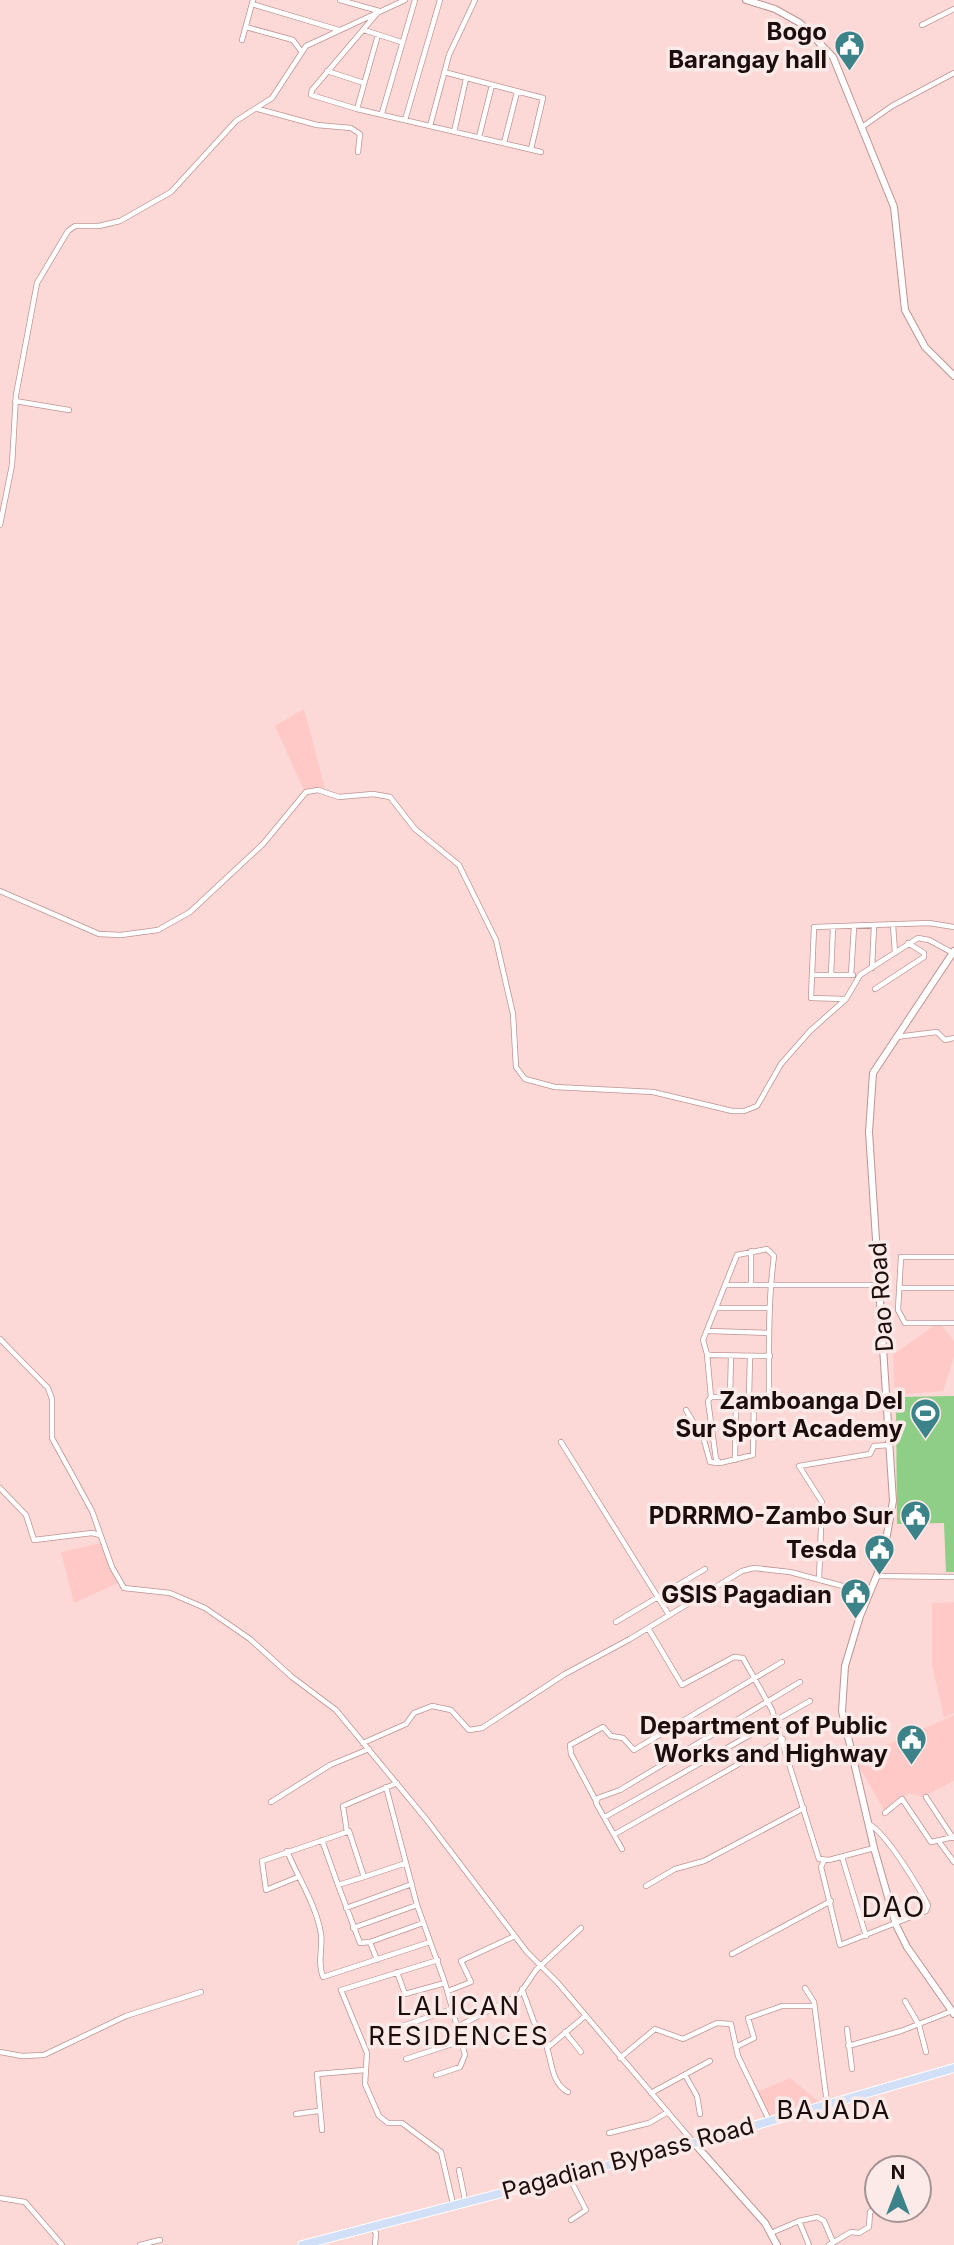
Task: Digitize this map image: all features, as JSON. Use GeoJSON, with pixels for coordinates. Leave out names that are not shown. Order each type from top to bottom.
{"type":"FeatureCollection","features":[{"type":"Feature","properties":{"kind":"highway","name":"Pagadian Bypass Road"},"geometry":{"type":"LineString","coordinates":[[302,2245],[465,2200],[694,2143],[954,2068]]}},
{"type":"Feature","properties":{"kind":"street"},"geometry":{"type":"LineString","coordinates":[[340,0],[379,11]]}},
{"type":"Feature","properties":{"kind":"street"},"geometry":{"type":"LineString","coordinates":[[0,525],[12,465],[16,401],[37,283],[68,231],[79,225],[109,225],[146,208],[170,192],[236,121],[276,92],[306,46],[405,0]]}},
{"type":"Feature","properties":{"kind":"street"},"geometry":{"type":"LineString","coordinates":[[382,113],[415,0]]}},
{"type":"Feature","properties":{"kind":"street"},"geometry":{"type":"LineString","coordinates":[[405,120],[440,0]]}},
{"type":"Feature","properties":{"kind":"street"},"geometry":{"type":"LineString","coordinates":[[430,126],[444,72],[475,0]]}},
{"type":"Feature","properties":{"kind":"street"},"geometry":{"type":"LineString","coordinates":[[746,0],[786,15],[824,45],[838,66],[894,207],[905,310],[925,347],[954,376]]}},
{"type":"Feature","properties":{"kind":"street"},"geometry":{"type":"LineString","coordinates":[[242,40],[253,2],[340,31]]}},
{"type":"Feature","properties":{"kind":"street"},"geometry":{"type":"LineString","coordinates":[[922,25],[954,9]]}},
{"type":"Feature","properties":{"kind":"street"},"geometry":{"type":"LineString","coordinates":[[379,11],[310,94],[357,109],[541,152]]}},
{"type":"Feature","properties":{"kind":"street"},"geometry":{"type":"LineString","coordinates":[[246,27],[293,40],[302,52]]}},
{"type":"Feature","properties":{"kind":"street"},"geometry":{"type":"LineString","coordinates":[[364,30],[401,42]]}},
{"type":"Feature","properties":{"kind":"street"},"geometry":{"type":"LineString","coordinates":[[357,109],[378,35]]}},
{"type":"Feature","properties":{"kind":"street"},"geometry":{"type":"LineString","coordinates":[[327,71],[364,83]]}},
{"type":"Feature","properties":{"kind":"street"},"geometry":{"type":"LineString","coordinates":[[444,72],[542,98],[531,149]]}},
{"type":"Feature","properties":{"kind":"street"},"geometry":{"type":"LineString","coordinates":[[862,127],[892,106],[954,73]]}},
{"type":"Feature","properties":{"kind":"street"},"geometry":{"type":"LineString","coordinates":[[454,132],[466,79]]}},
{"type":"Feature","properties":{"kind":"street"},"geometry":{"type":"LineString","coordinates":[[479,137],[492,85]]}},
{"type":"Feature","properties":{"kind":"street"},"geometry":{"type":"LineString","coordinates":[[504,143],[517,92]]}},
{"type":"Feature","properties":{"kind":"street"},"geometry":{"type":"LineString","coordinates":[[257,108],[317,125],[354,129],[360,136],[358,152]]}},
{"type":"Feature","properties":{"kind":"street"},"geometry":{"type":"LineString","coordinates":[[16,401],[69,410]]}},
{"type":"Feature","properties":{"kind":"street"},"geometry":{"type":"LineString","coordinates":[[0,891],[99,934],[121,935],[158,930],[190,912],[263,844],[306,792],[318,790],[339,797],[382,794],[390,797],[415,829],[459,865],[471,895],[491,927],[510,998],[516,1067],[525,1079],[555,1087],[653,1092],[744,1111],[757,1107],[780,1064],[810,1031],[846,999],[860,975],[908,943],[923,938],[952,956]]}},
{"type":"Feature","properties":{"kind":"street"},"geometry":{"type":"LineString","coordinates":[[846,999],[812,1000],[813,929],[818,926],[929,923],[954,927]]}},
{"type":"Feature","properties":{"kind":"street"},"geometry":{"type":"LineString","coordinates":[[893,925],[895,953]]}},
{"type":"Feature","properties":{"kind":"street"},"geometry":{"type":"LineString","coordinates":[[872,968],[874,926]]}},
{"type":"Feature","properties":{"kind":"street"},"geometry":{"type":"LineString","coordinates":[[831,975],[833,927]]}},
{"type":"Feature","properties":{"kind":"street"},"geometry":{"type":"LineString","coordinates":[[851,975],[854,927]]}},
{"type":"Feature","properties":{"kind":"street"},"geometry":{"type":"LineString","coordinates":[[875,989],[924,957],[924,953],[908,943]]}},
{"type":"Feature","properties":{"kind":"street","name":"Dao Road"},"geometry":{"type":"LineString","coordinates":[[952,956],[873,1073],[869,1097],[890,1445],[891,1520],[877,1576],[849,1648],[842,1699],[847,1740],[896,1925],[907,1947],[953,2012]]}},
{"type":"Feature","properties":{"kind":"street"},"geometry":{"type":"LineString","coordinates":[[812,975],[860,975]]}},
{"type":"Feature","properties":{"kind":"street"},"geometry":{"type":"LineString","coordinates":[[895,1037],[937,1032],[943,1039],[954,1038]]}},
{"type":"Feature","properties":{"kind":"street"},"geometry":{"type":"LineString","coordinates":[[751,1251],[751,1285]]}},
{"type":"Feature","properties":{"kind":"street"},"geometry":{"type":"LineString","coordinates":[[711,1397],[751,1398],[769,1395],[772,1251],[739,1253],[704,1340],[711,1397],[708,1401],[719,1463]]}},
{"type":"Feature","properties":{"kind":"street"},"geometry":{"type":"LineString","coordinates":[[954,1257],[901,1257],[899,1315],[905,1323],[954,1323]]}},
{"type":"Feature","properties":{"kind":"street"},"geometry":{"type":"LineString","coordinates":[[725,1285],[881,1285]]}},
{"type":"Feature","properties":{"kind":"street"},"geometry":{"type":"LineString","coordinates":[[900,1288],[954,1288]]}},
{"type":"Feature","properties":{"kind":"street"},"geometry":{"type":"LineString","coordinates":[[717,1308],[769,1308]]}},
{"type":"Feature","properties":{"kind":"street"},"geometry":{"type":"LineString","coordinates":[[709,1331],[769,1333]]}},
{"type":"Feature","properties":{"kind":"street"},"geometry":{"type":"LineString","coordinates":[[0,1339],[48,1388],[52,1399],[52,1438],[92,1511],[124,1588],[179,1595],[229,1623],[299,1682],[330,1703],[397,1783],[516,1936],[771,2233],[777,2245]]}},
{"type":"Feature","properties":{"kind":"street"},"geometry":{"type":"LineString","coordinates":[[707,1354],[770,1356]]}},
{"type":"Feature","properties":{"kind":"street"},"geometry":{"type":"LineString","coordinates":[[731,1356],[735,1460]]}},
{"type":"Feature","properties":{"kind":"street"},"geometry":{"type":"LineString","coordinates":[[686,1410],[704,1440],[710,1462],[719,1463],[752,1455],[750,1356]]}},
{"type":"Feature","properties":{"kind":"street"},"geometry":{"type":"LineString","coordinates":[[561,1442],[589,1492],[669,1615]]}},
{"type":"Feature","properties":{"kind":"street"},"geometry":{"type":"LineString","coordinates":[[819,1580],[822,1502],[799,1466],[870,1454],[874,1446],[890,1445]]}},
{"type":"Feature","properties":{"kind":"street"},"geometry":{"type":"LineString","coordinates":[[0,1488],[26,1516],[34,1540],[94,1532],[100,1535]]}},
{"type":"Feature","properties":{"kind":"street"},"geometry":{"type":"LineString","coordinates":[[616,1622],[705,1569]]}},
{"type":"Feature","properties":{"kind":"street"},"geometry":{"type":"LineString","coordinates":[[363,1743],[406,1724],[414,1713],[432,1706],[451,1710],[464,1727],[478,1729],[565,1674],[749,1569],[777,1570],[870,1593]]}},
{"type":"Feature","properties":{"kind":"street"},"geometry":{"type":"LineString","coordinates":[[877,1576],[954,1577]]}},
{"type":"Feature","properties":{"kind":"street"},"geometry":{"type":"LineString","coordinates":[[648,1628],[682,1685],[739,1655],[769,1702],[783,1739],[818,1857],[824,1861],[874,1848]]}},
{"type":"Feature","properties":{"kind":"street"},"geometry":{"type":"LineString","coordinates":[[622,1849],[569,1749],[573,1742],[603,1727],[613,1737],[623,1738],[629,1749],[634,1750],[782,1662]]}},
{"type":"Feature","properties":{"kind":"street"},"geometry":{"type":"LineString","coordinates":[[596,1801],[620,1790],[800,1682]]}},
{"type":"Feature","properties":{"kind":"street"},"geometry":{"type":"LineString","coordinates":[[605,1817],[810,1701]]}},
{"type":"Feature","properties":{"kind":"street"},"geometry":{"type":"LineString","coordinates":[[615,1834],[783,1739]]}},
{"type":"Feature","properties":{"kind":"street"},"geometry":{"type":"LineString","coordinates":[[271,1802],[330,1765],[369,1749]]}},
{"type":"Feature","properties":{"kind":"street"},"geometry":{"type":"LineString","coordinates":[[364,1877],[343,1806],[397,1783]]}},
{"type":"Feature","properties":{"kind":"street"},"geometry":{"type":"LineString","coordinates":[[386,1787],[417,1905],[438,1960],[461,2041],[464,2062],[436,2075]]}},
{"type":"Feature","properties":{"kind":"street"},"geometry":{"type":"LineString","coordinates":[[885,1813],[902,1799],[928,1840],[940,1843],[954,1837],[926,1797]]}},
{"type":"Feature","properties":{"kind":"street"},"geometry":{"type":"LineString","coordinates":[[646,1886],[675,1869],[704,1861],[804,1808]]}},
{"type":"Feature","properties":{"kind":"street"},"geometry":{"type":"LineString","coordinates":[[824,1861],[821,1867],[840,1945],[922,1914],[928,1905],[882,1836],[868,1824]]}},
{"type":"Feature","properties":{"kind":"street"},"geometry":{"type":"LineString","coordinates":[[298,1877],[274,1889],[265,1889],[262,1861],[349,1830]]}},
{"type":"Feature","properties":{"kind":"street"},"geometry":{"type":"LineString","coordinates":[[322,1840],[360,1943],[423,1923]]}},
{"type":"Feature","properties":{"kind":"street"},"geometry":{"type":"LineString","coordinates":[[940,1843],[954,1862]]}},
{"type":"Feature","properties":{"kind":"street"},"geometry":{"type":"LineString","coordinates":[[287,1851],[321,1932],[319,1957],[323,1977],[430,1941]]}},
{"type":"Feature","properties":{"kind":"street"},"geometry":{"type":"LineString","coordinates":[[842,1857],[866,1936]]}},
{"type":"Feature","properties":{"kind":"street"},"geometry":{"type":"LineString","coordinates":[[338,1885],[406,1863]]}},
{"type":"Feature","properties":{"kind":"street"},"geometry":{"type":"LineString","coordinates":[[346,1908],[412,1884]]}},
{"type":"Feature","properties":{"kind":"street"},"geometry":{"type":"LineString","coordinates":[[732,1954],[831,1901]]}},
{"type":"Feature","properties":{"kind":"street"},"geometry":{"type":"LineString","coordinates":[[353,1928],[417,1905]]}},
{"type":"Feature","properties":{"kind":"street"},"geometry":{"type":"LineString","coordinates":[[457,2027],[519,1995],[541,1965],[581,1927]]}},
{"type":"Feature","properties":{"kind":"street"},"geometry":{"type":"LineString","coordinates":[[448,1991],[471,1982],[461,1961],[516,1936]]}},
{"type":"Feature","properties":{"kind":"street"},"geometry":{"type":"LineString","coordinates":[[370,1942],[377,1960]]}},
{"type":"Feature","properties":{"kind":"street"},"geometry":{"type":"LineString","coordinates":[[438,1960],[341,1990],[367,2053],[365,2084],[380,2117],[388,2123],[402,2123],[441,2152],[453,2204]]}},
{"type":"Feature","properties":{"kind":"street"},"geometry":{"type":"LineString","coordinates":[[397,1972],[405,1994],[445,1983]]}},
{"type":"Feature","properties":{"kind":"street"},"geometry":{"type":"LineString","coordinates":[[805,1988],[814,2006],[827,2104]]}},
{"type":"Feature","properties":{"kind":"street"},"geometry":{"type":"LineString","coordinates":[[522,1989],[534,2022],[548,2045],[555,2078],[560,2087],[568,2092]]}},
{"type":"Feature","properties":{"kind":"street"},"geometry":{"type":"LineString","coordinates":[[0,2052],[22,2056],[44,2055],[126,2016],[201,1992]]}},
{"type":"Feature","properties":{"kind":"street"},"geometry":{"type":"LineString","coordinates":[[905,2001],[919,2025],[926,2052]]}},
{"type":"Feature","properties":{"kind":"street"},"geometry":{"type":"LineString","coordinates":[[736,2047],[754,2038],[748,2018],[782,2006],[814,2006]]}},
{"type":"Feature","properties":{"kind":"street"},"geometry":{"type":"LineString","coordinates":[[397,2028],[452,2009]]}},
{"type":"Feature","properties":{"kind":"street"},"geometry":{"type":"LineString","coordinates":[[848,2046],[953,2012]]}},
{"type":"Feature","properties":{"kind":"street"},"geometry":{"type":"LineString","coordinates":[[548,2045],[584,2017]]}},
{"type":"Feature","properties":{"kind":"street"},"geometry":{"type":"LineString","coordinates":[[620,2057],[655,2029],[683,2039],[721,2023],[733,2026],[740,2062],[749,2074],[770,2121]]}},
{"type":"Feature","properties":{"kind":"street"},"geometry":{"type":"LineString","coordinates":[[847,2029],[852,2069]]}},
{"type":"Feature","properties":{"kind":"street"},"geometry":{"type":"LineString","coordinates":[[565,2032],[581,2052]]}},
{"type":"Feature","properties":{"kind":"street"},"geometry":{"type":"LineString","coordinates":[[406,2059],[461,2041]]}},
{"type":"Feature","properties":{"kind":"street"},"geometry":{"type":"LineString","coordinates":[[651,2093],[710,2061]]}},
{"type":"Feature","properties":{"kind":"street"},"geometry":{"type":"LineString","coordinates":[[322,2130],[318,2111],[317,2074],[365,2070]]}},
{"type":"Feature","properties":{"kind":"street"},"geometry":{"type":"LineString","coordinates":[[685,2075],[697,2096],[700,2114]]}},
{"type":"Feature","properties":{"kind":"street"},"geometry":{"type":"LineString","coordinates":[[296,2114],[318,2111]]}},
{"type":"Feature","properties":{"kind":"street"},"geometry":{"type":"LineString","coordinates":[[609,2133],[649,2123],[668,2112]]}},
{"type":"Feature","properties":{"kind":"street"},"geometry":{"type":"LineString","coordinates":[[459,2170],[465,2200]]}},
{"type":"Feature","properties":{"kind":"street"},"geometry":{"type":"LineString","coordinates":[[569,2176],[586,2210],[571,2220]]}},
{"type":"Feature","properties":{"kind":"street"},"geometry":{"type":"LineString","coordinates":[[0,2198],[25,2203],[62,2245]]}},
{"type":"Feature","properties":{"kind":"street"},"geometry":{"type":"LineString","coordinates":[[771,2233],[814,2217],[823,2220],[831,2244],[851,2232],[859,2233],[868,2228],[868,2224]]}},
{"type":"Feature","properties":{"kind":"street"},"geometry":{"type":"LineString","coordinates":[[799,2221],[809,2245]]}},
{"type":"Feature","properties":{"kind":"street"},"geometry":{"type":"LineString","coordinates":[[372,2226],[376,2233],[375,2245]]}},
{"type":"Feature","properties":{"kind":"street"},"geometry":{"type":"LineString","coordinates":[[140,2245],[160,2239]]}},
{"type":"Feature","properties":{"kind":"shaded area"},"geometry":{"type":"Polygon","coordinates":[[[304,709],[325,788],[304,790],[275,726],[304,709]]]}},
{"type":"Feature","properties":{"kind":"shaded area"},"geometry":{"type":"Polygon","coordinates":[[[939,1322],[954,1341],[954,1357],[943,1391],[895,1395],[893,1355],[939,1322]]]}},
{"type":"Feature","properties":{"kind":"shaded area"},"geometry":{"type":"Polygon","coordinates":[[[101,1543],[118,1583],[74,1603],[61,1552],[101,1543]]]}},
{"type":"Feature","properties":{"kind":"shaded area"},"geometry":{"type":"Polygon","coordinates":[[[954,1602],[954,1713],[944,1717],[932,1665],[932,1603],[954,1602]]]}},
{"type":"Feature","properties":{"kind":"shaded area"},"geometry":{"type":"Polygon","coordinates":[[[954,1715],[954,1781],[922,1797],[909,1793],[884,1810],[855,1759],[954,1715]]]}},
{"type":"Feature","properties":{"kind":"shaded area"},"geometry":{"type":"Polygon","coordinates":[[[790,2078],[819,2102],[769,2116],[757,2092],[790,2078]]]}},
{"type":"Feature","properties":{"kind":"green space","name":"Zamboanga Del Sur Sport Academy"},"geometry":{"type":"Polygon","coordinates":[[[954,1396],[954,1572],[946,1572],[944,1523],[897,1524],[896,1397],[954,1396]]]}},
{"type":"Feature","properties":{"kind":"place","name":"Bogo Barangay hall"},"geometry":{"type":"Point","coordinates":[850,72]}},
{"type":"Feature","properties":{"kind":"place","name":"Zamboanga Del Sur Sport Academy"},"geometry":{"type":"Point","coordinates":[926,1441]}},
{"type":"Feature","properties":{"kind":"place","name":"PDRRMO-Zambo Sur"},"geometry":{"type":"Point","coordinates":[916,1542]}},
{"type":"Feature","properties":{"kind":"place","name":"Tesda"},"geometry":{"type":"Point","coordinates":[880,1576]}},
{"type":"Feature","properties":{"kind":"place","name":"GSIS Pagadian"},"geometry":{"type":"Point","coordinates":[855,1621]}},
{"type":"Feature","properties":{"kind":"place","name":"Department of Public Works and Highway"},"geometry":{"type":"Point","coordinates":[911,1766]}},
{"type":"Feature","properties":{"kind":"district","name":"DAO"},"geometry":{"type":"Point","coordinates":[894,1907]}},
{"type":"Feature","properties":{"kind":"district","name":"LALICAN RESIDENCES"},"geometry":{"type":"Point","coordinates":[459,2020]}},
{"type":"Feature","properties":{"kind":"district","name":"BAJADA"},"geometry":{"type":"Point","coordinates":[834,2109]}}]}
